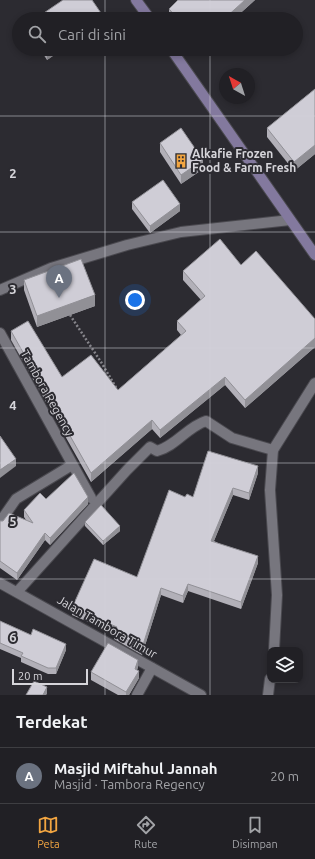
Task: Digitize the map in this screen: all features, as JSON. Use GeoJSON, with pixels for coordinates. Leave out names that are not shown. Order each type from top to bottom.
{"type":"FeatureCollection","features":[{"type":"Feature","properties":{"kind":"main road"},"geometry":{"type":"LineString","coordinates":[[136,0],[145,12]]}},
{"type":"Feature","properties":{"kind":"main road"},"geometry":{"type":"LineString","coordinates":[[176,56],[315,255]]}},
{"type":"Feature","properties":{"kind":"street"},"geometry":{"type":"LineString","coordinates":[[0,290],[51,268],[127,245],[181,232],[293,224]]}},
{"type":"Feature","properties":{"kind":"street","name":"Tambora Regency"},"geometry":{"type":"LineString","coordinates":[[0,333],[91,498]]}},
{"type":"Feature","properties":{"kind":"street"},"geometry":{"type":"LineString","coordinates":[[274,647],[277,595],[270,490],[274,450],[315,383]]}},
{"type":"Feature","properties":{"kind":"street"},"geometry":{"type":"LineString","coordinates":[[18,592],[127,470],[150,447],[157,452],[165,449],[195,425],[206,421],[232,438],[274,450]]}},
{"type":"Feature","properties":{"kind":"street"},"geometry":{"type":"LineString","coordinates":[[0,522],[16,499],[72,465]]}},
{"type":"Feature","properties":{"kind":"street","name":"Jalan Tambora Timur"},"geometry":{"type":"LineString","coordinates":[[0,583],[201,695]]}},
{"type":"Feature","properties":{"kind":"street"},"geometry":{"type":"LineString","coordinates":[[137,695],[152,668]]}},
{"type":"Feature","properties":{"kind":"street"},"geometry":{"type":"LineString","coordinates":[[268,695],[270,683]]}},
{"type":"Feature","properties":{"kind":"path"},"geometry":{"type":"LineString","coordinates":[[70,315],[102,362],[118,392]]}},
{"type":"Feature","properties":{"kind":"building"},"geometry":{"type":"Polygon","coordinates":[[[63,0],[92,0],[100,12],[45,12],[63,0]]]}},
{"type":"Feature","properties":{"kind":"building"},"geometry":{"type":"Polygon","coordinates":[[[178,0],[245,0],[232,12],[172,12],[169,9],[178,0]]]}},
{"type":"Feature","properties":{"kind":"building"},"geometry":{"type":"Polygon","coordinates":[[[315,89],[315,145],[294,162],[267,128],[315,89]]]}},
{"type":"Feature","properties":{"kind":"building","name":"Alkafie Frozen Food & Farm Fresh"},"geometry":{"type":"Polygon","coordinates":[[[181,128],[203,160],[181,175],[160,143],[181,128]]]}},
{"type":"Feature","properties":{"kind":"building"},"geometry":{"type":"Polygon","coordinates":[[[163,180],[180,204],[150,226],[132,202],[163,180]]]}},
{"type":"Feature","properties":{"kind":"building"},"geometry":{"type":"Polygon","coordinates":[[[220,239],[241,265],[256,251],[315,319],[315,338],[245,400],[225,377],[160,430],[152,420],[91,473],[11,331],[28,321],[62,377],[91,355],[118,390],[186,331],[177,321],[205,296],[183,271],[220,239]]]}},
{"type":"Feature","properties":{"kind":"building"},"geometry":{"type":"Polygon","coordinates":[[[81,259],[95,295],[37,316],[24,280],[81,259]]]}},
{"type":"Feature","properties":{"kind":"building"},"geometry":{"type":"Polygon","coordinates":[[[0,436],[16,459],[0,470],[0,436]]]}},
{"type":"Feature","properties":{"kind":"building"},"geometry":{"type":"Polygon","coordinates":[[[208,451],[258,466],[249,493],[233,488],[211,541],[258,556],[241,602],[188,584],[183,596],[161,588],[142,648],[114,632],[117,627],[72,608],[94,559],[137,577],[169,490],[185,497],[187,494],[193,497],[208,451]]]}},
{"type":"Feature","properties":{"kind":"building"},"geometry":{"type":"Polygon","coordinates":[[[74,473],[88,497],[50,538],[45,533],[17,573],[0,561],[0,521],[3,521],[9,513],[33,523],[24,510],[40,493],[46,499],[74,473]]]}},
{"type":"Feature","properties":{"kind":"building"},"geometry":{"type":"Polygon","coordinates":[[[101,505],[120,526],[103,541],[85,522],[101,505]]]}},
{"type":"Feature","properties":{"kind":"building"},"geometry":{"type":"Polygon","coordinates":[[[0,621],[31,635],[33,629],[66,644],[56,668],[48,668],[21,656],[23,653],[0,643],[0,621]]]}},
{"type":"Feature","properties":{"kind":"building"},"geometry":{"type":"Polygon","coordinates":[[[108,643],[138,660],[135,669],[139,671],[126,692],[91,672],[108,643]]]}},
{"type":"Feature","properties":{"kind":"building"},"geometry":{"type":"Polygon","coordinates":[[[34,681],[47,687],[43,695],[26,695],[34,681]]]}},
{"type":"Feature","properties":{"kind":"place","name":"Alkafie Frozen Food & Farm Fresh"},"geometry":{"type":"Point","coordinates":[181,161]}},
{"type":"Feature","properties":{"kind":"place","name":"Masjid Miftahul Jannah"},"geometry":{"type":"Point","coordinates":[59,298]}}]}
